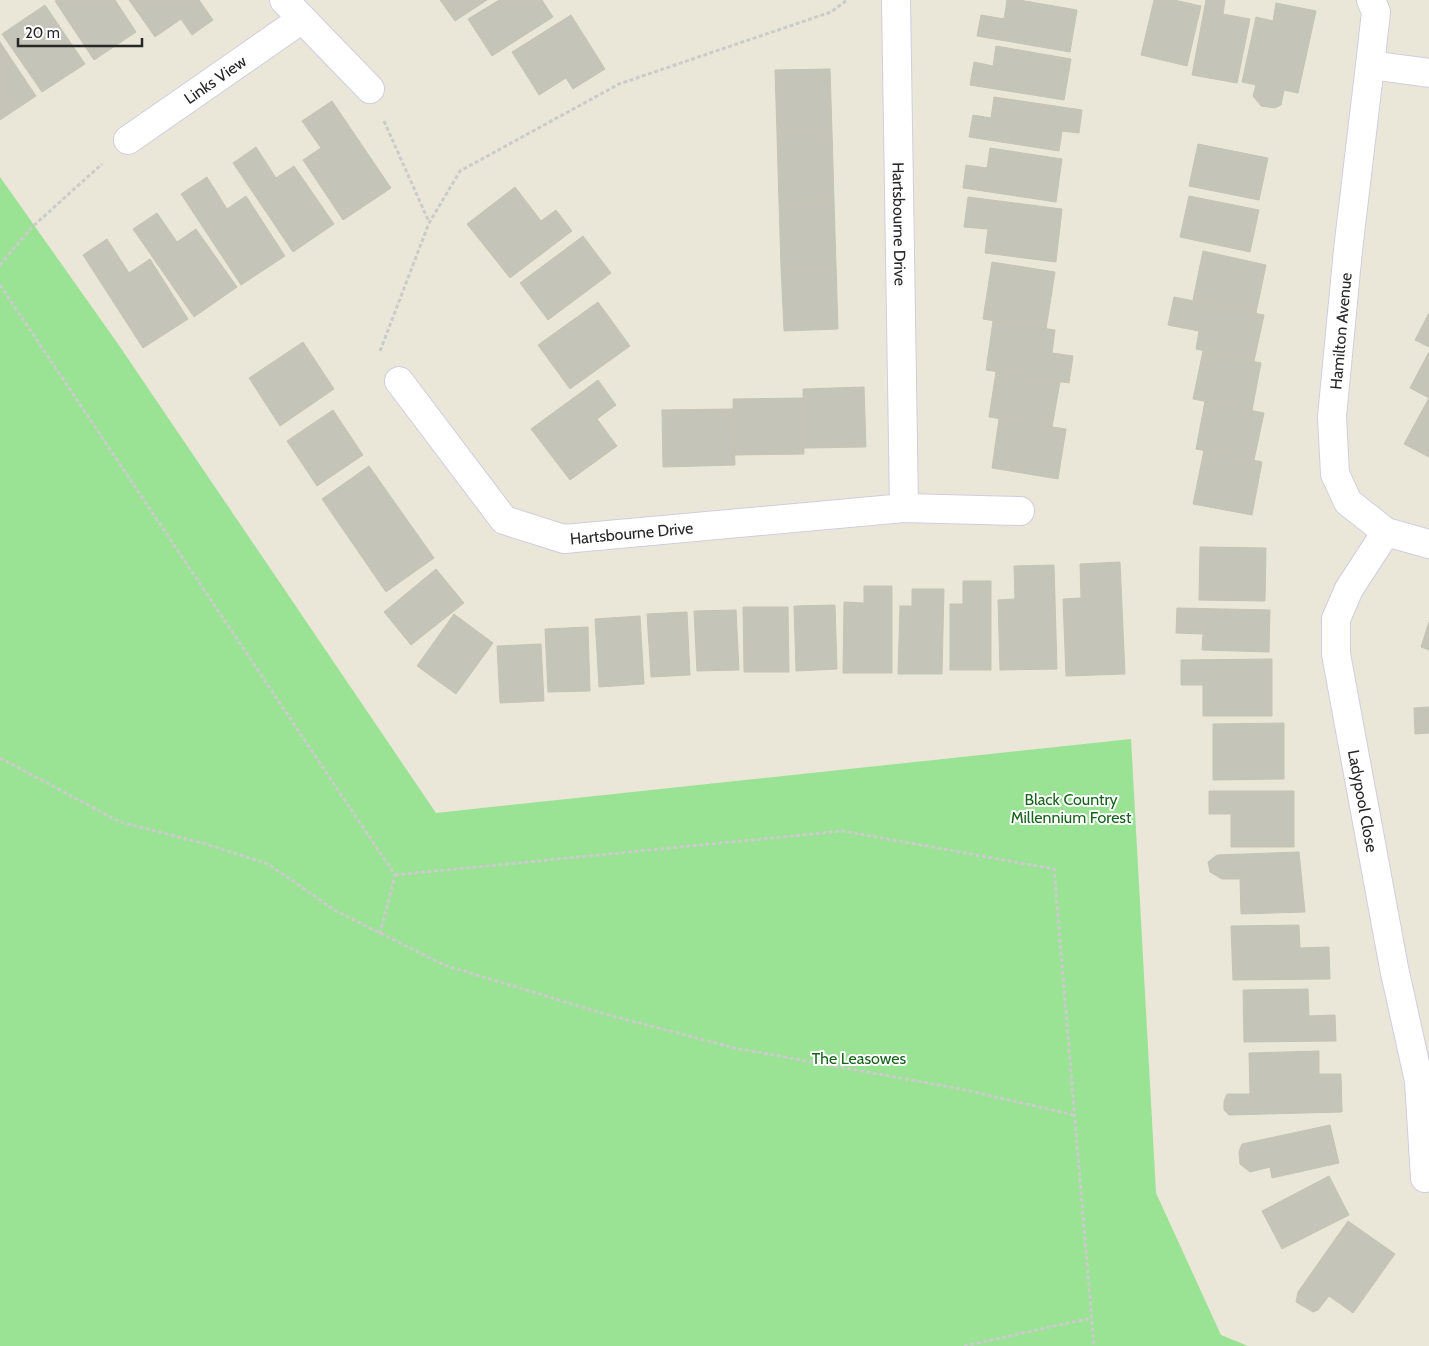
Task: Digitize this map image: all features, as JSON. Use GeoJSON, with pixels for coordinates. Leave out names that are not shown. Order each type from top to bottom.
{"type":"FeatureCollection","features":[{"type":"Feature","properties":{"kind":"street"},"geometry":{"type":"LineString","coordinates":[[284,0],[370,89]]}},
{"type":"Feature","properties":{"kind":"street","name":"Hartsbourne Drive"},"geometry":{"type":"LineString","coordinates":[[896,0],[904,508]]}},
{"type":"Feature","properties":{"kind":"street","name":"Hamilton Avenue"},"geometry":{"type":"LineString","coordinates":[[1371,0],[1376,12],[1348,250],[1332,417],[1336,474],[1348,502],[1386,532],[1429,544]]}},
{"type":"Feature","properties":{"kind":"street","name":"Links View"},"geometry":{"type":"LineString","coordinates":[[128,140],[302,19]]}},
{"type":"Feature","properties":{"kind":"street"},"geometry":{"type":"LineString","coordinates":[[1370,65],[1429,73]]}},
{"type":"Feature","properties":{"kind":"street","name":"Hartsbourne Drive"},"geometry":{"type":"LineString","coordinates":[[399,382],[504,520],[564,539],[904,508],[1020,511]]}},
{"type":"Feature","properties":{"kind":"street","name":"Ladypool Close"},"geometry":{"type":"LineString","coordinates":[[1386,532],[1349,589],[1336,619],[1336,654],[1394,968],[1424,1081],[1425,1178]]}},
{"type":"Feature","properties":{"kind":"path"},"geometry":{"type":"LineString","coordinates":[[399,382],[379,351],[429,223],[460,170],[619,84],[830,12],[847,0]]}},
{"type":"Feature","properties":{"kind":"path"},"geometry":{"type":"LineString","coordinates":[[370,89],[429,223]]}},
{"type":"Feature","properties":{"kind":"path"},"geometry":{"type":"LineString","coordinates":[[0,265],[31,228],[128,140]]}},
{"type":"Feature","properties":{"kind":"path"},"geometry":{"type":"LineString","coordinates":[[0,286],[395,876],[380,934]]}},
{"type":"Feature","properties":{"kind":"path"},"geometry":{"type":"LineString","coordinates":[[0,758],[120,822],[206,844],[268,864],[336,911],[444,965],[605,1014],[726,1046],[961,1089],[1074,1115]]}},
{"type":"Feature","properties":{"kind":"path"},"geometry":{"type":"LineString","coordinates":[[395,876],[843,831],[1054,869],[1094,1346]]}},
{"type":"Feature","properties":{"kind":"path"},"geometry":{"type":"LineString","coordinates":[[964,1346],[1091,1318]]}},
{"type":"Feature","properties":{"kind":"green space","name":"The Leasowes"},"geometry":{"type":"Polygon","coordinates":[[[0,177],[118,344],[436,813],[1131,739],[1156,1193],[1221,1335],[1248,1346],[0,1346],[0,177]]]}},
{"type":"Feature","properties":{"kind":"building"},"geometry":{"type":"Polygon","coordinates":[[[115,0],[136,32],[94,60],[55,1],[115,0]]]}},
{"type":"Feature","properties":{"kind":"building"},"geometry":{"type":"Polygon","coordinates":[[[129,0],[199,0],[213,20],[192,35],[181,19],[155,37],[129,0]]]}},
{"type":"Feature","properties":{"kind":"building"},"geometry":{"type":"Polygon","coordinates":[[[440,0],[487,0],[455,21],[440,0]]]}},
{"type":"Feature","properties":{"kind":"building"},"geometry":{"type":"Polygon","coordinates":[[[499,0],[542,0],[553,17],[492,56],[468,19],[499,0]]]}},
{"type":"Feature","properties":{"kind":"building"},"geometry":{"type":"Polygon","coordinates":[[[1007,0],[1019,0],[1077,10],[1070,52],[977,36],[981,15],[1004,19],[1007,0]]]}},
{"type":"Feature","properties":{"kind":"building"},"geometry":{"type":"Polygon","coordinates":[[[1154,0],[1174,0],[1201,6],[1187,66],[1141,55],[1154,0]]]}},
{"type":"Feature","properties":{"kind":"building"},"geometry":{"type":"Polygon","coordinates":[[[1206,0],[1225,0],[1223,14],[1250,19],[1237,83],[1192,75],[1206,0]]]}},
{"type":"Feature","properties":{"kind":"building"},"geometry":{"type":"Polygon","coordinates":[[[1276,3],[1316,11],[1298,93],[1284,90],[1281,105],[1275,108],[1261,106],[1253,96],[1256,85],[1242,82],[1256,17],[1273,21],[1276,3]]]}},
{"type":"Feature","properties":{"kind":"building"},"geometry":{"type":"Polygon","coordinates":[[[45,5],[85,64],[42,92],[2,34],[45,5]]]}},
{"type":"Feature","properties":{"kind":"building"},"geometry":{"type":"Polygon","coordinates":[[[571,15],[605,69],[573,89],[566,78],[539,95],[512,52],[571,15]]]}},
{"type":"Feature","properties":{"kind":"building"},"geometry":{"type":"Polygon","coordinates":[[[0,42],[36,96],[0,120],[0,42]]]}},
{"type":"Feature","properties":{"kind":"building"},"geometry":{"type":"Polygon","coordinates":[[[996,46],[1071,59],[1064,100],[970,85],[974,62],[993,66],[996,46]]]}},
{"type":"Feature","properties":{"kind":"building"},"geometry":{"type":"Polygon","coordinates":[[[830,69],[832,132],[777,134],[775,70],[830,69]]]}},
{"type":"Feature","properties":{"kind":"building"},"geometry":{"type":"Polygon","coordinates":[[[994,97],[1082,110],[1079,133],[1062,131],[1059,151],[969,137],[973,115],[991,118],[994,97]]]}},
{"type":"Feature","properties":{"kind":"building"},"geometry":{"type":"Polygon","coordinates":[[[332,101],[391,188],[343,220],[303,160],[321,148],[302,121],[332,101]]]}},
{"type":"Feature","properties":{"kind":"building"},"geometry":{"type":"Polygon","coordinates":[[[832,132],[834,200],[779,202],[777,134],[832,132]]]}},
{"type":"Feature","properties":{"kind":"building"},"geometry":{"type":"Polygon","coordinates":[[[1198,144],[1268,158],[1259,200],[1189,186],[1198,144]]]}},
{"type":"Feature","properties":{"kind":"building"},"geometry":{"type":"Polygon","coordinates":[[[256,147],[276,178],[294,166],[334,224],[293,252],[233,163],[256,147]]]}},
{"type":"Feature","properties":{"kind":"building"},"geometry":{"type":"Polygon","coordinates":[[[990,148],[1062,159],[1056,202],[963,188],[966,165],[987,168],[990,148]]]}},
{"type":"Feature","properties":{"kind":"building"},"geometry":{"type":"Polygon","coordinates":[[[207,177],[227,209],[246,196],[285,256],[241,285],[181,194],[207,177]]]}},
{"type":"Feature","properties":{"kind":"building"},"geometry":{"type":"Polygon","coordinates":[[[515,187],[541,221],[556,210],[572,231],[510,278],[467,224],[515,187]]]}},
{"type":"Feature","properties":{"kind":"building"},"geometry":{"type":"Polygon","coordinates":[[[1189,196],[1259,210],[1250,252],[1180,237],[1189,196]]]}},
{"type":"Feature","properties":{"kind":"building"},"geometry":{"type":"Polygon","coordinates":[[[968,197],[1062,209],[1056,262],[985,253],[988,229],[964,227],[968,197]]]}},
{"type":"Feature","properties":{"kind":"building"},"geometry":{"type":"Polygon","coordinates":[[[834,200],[836,265],[781,267],[779,202],[834,200]]]}},
{"type":"Feature","properties":{"kind":"building"},"geometry":{"type":"Polygon","coordinates":[[[157,213],[177,242],[196,229],[237,287],[194,317],[133,229],[157,213]]]}},
{"type":"Feature","properties":{"kind":"building"},"geometry":{"type":"Polygon","coordinates":[[[583,236],[611,273],[548,320],[520,283],[583,236]]]}},
{"type":"Feature","properties":{"kind":"building"},"geometry":{"type":"Polygon","coordinates":[[[107,239],[129,273],[150,259],[188,319],[143,348],[83,255],[107,239]]]}},
{"type":"Feature","properties":{"kind":"building"},"geometry":{"type":"Polygon","coordinates":[[[1203,251],[1266,265],[1256,313],[1193,300],[1203,251]]]}},
{"type":"Feature","properties":{"kind":"building"},"geometry":{"type":"Polygon","coordinates":[[[992,262],[1055,272],[1046,329],[983,319],[992,262]]]}},
{"type":"Feature","properties":{"kind":"building"},"geometry":{"type":"Polygon","coordinates":[[[836,265],[838,329],[784,331],[781,267],[836,265]]]}},
{"type":"Feature","properties":{"kind":"building"},"geometry":{"type":"Polygon","coordinates":[[[1174,297],[1264,315],[1254,361],[1196,349],[1199,331],[1168,325],[1174,297]]]}},
{"type":"Feature","properties":{"kind":"building"},"geometry":{"type":"Polygon","coordinates":[[[598,302],[630,346],[570,389],[538,345],[598,302]]]}},
{"type":"Feature","properties":{"kind":"building"},"geometry":{"type":"Polygon","coordinates":[[[1429,313],[1429,347],[1415,340],[1429,313]]]}},
{"type":"Feature","properties":{"kind":"building"},"geometry":{"type":"Polygon","coordinates":[[[993,321],[1055,330],[1052,353],[1073,356],[1069,383],[986,370],[993,321]]]}},
{"type":"Feature","properties":{"kind":"building"},"geometry":{"type":"Polygon","coordinates":[[[303,342],[334,389],[280,426],[249,378],[303,342]]]}},
{"type":"Feature","properties":{"kind":"building"},"geometry":{"type":"Polygon","coordinates":[[[1203,351],[1261,363],[1252,410],[1193,399],[1203,351]]]}},
{"type":"Feature","properties":{"kind":"building"},"geometry":{"type":"Polygon","coordinates":[[[1429,352],[1429,398],[1410,388],[1429,352]]]}},
{"type":"Feature","properties":{"kind":"building"},"geometry":{"type":"Polygon","coordinates":[[[996,372],[1060,382],[1052,427],[989,417],[996,372]]]}},
{"type":"Feature","properties":{"kind":"building"},"geometry":{"type":"Polygon","coordinates":[[[598,380],[616,405],[597,419],[617,446],[570,480],[531,429],[598,380]]]}},
{"type":"Feature","properties":{"kind":"building"},"geometry":{"type":"Polygon","coordinates":[[[864,387],[866,447],[804,448],[803,389],[864,387]]]}},
{"type":"Feature","properties":{"kind":"building"},"geometry":{"type":"Polygon","coordinates":[[[803,398],[804,454],[734,455],[733,399],[803,398]]]}},
{"type":"Feature","properties":{"kind":"building"},"geometry":{"type":"Polygon","coordinates":[[[1429,398],[1429,457],[1404,444],[1429,398]]]}},
{"type":"Feature","properties":{"kind":"building"},"geometry":{"type":"Polygon","coordinates":[[[1205,401],[1264,413],[1254,460],[1196,449],[1205,401]]]}},
{"type":"Feature","properties":{"kind":"building"},"geometry":{"type":"Polygon","coordinates":[[[733,409],[735,465],[663,467],[662,410],[733,409]]]}},
{"type":"Feature","properties":{"kind":"building"},"geometry":{"type":"Polygon","coordinates":[[[333,410],[363,455],[317,486],[287,441],[333,410]]]}},
{"type":"Feature","properties":{"kind":"building"},"geometry":{"type":"Polygon","coordinates":[[[999,419],[1066,429],[1058,479],[992,468],[999,419]]]}},
{"type":"Feature","properties":{"kind":"building"},"geometry":{"type":"Polygon","coordinates":[[[1204,450],[1262,462],[1252,515],[1193,504],[1204,450]]]}},
{"type":"Feature","properties":{"kind":"building"},"geometry":{"type":"Polygon","coordinates":[[[369,466],[434,558],[386,592],[322,499],[369,466]]]}},
{"type":"Feature","properties":{"kind":"building"},"geometry":{"type":"Polygon","coordinates":[[[1200,547],[1266,548],[1265,601],[1199,600],[1200,547]]]}},
{"type":"Feature","properties":{"kind":"building"},"geometry":{"type":"Polygon","coordinates":[[[1120,562],[1125,674],[1066,676],[1063,599],[1081,598],[1080,564],[1120,562]]]}},
{"type":"Feature","properties":{"kind":"building"},"geometry":{"type":"Polygon","coordinates":[[[1054,565],[1057,669],[1000,670],[998,600],[1015,599],[1014,566],[1054,565]]]}},
{"type":"Feature","properties":{"kind":"building"},"geometry":{"type":"Polygon","coordinates":[[[436,569],[464,603],[411,645],[384,612],[436,569]]]}},
{"type":"Feature","properties":{"kind":"building"},"geometry":{"type":"Polygon","coordinates":[[[963,581],[991,581],[991,670],[950,670],[950,604],[963,604],[963,581]]]}},
{"type":"Feature","properties":{"kind":"building"},"geometry":{"type":"Polygon","coordinates":[[[864,586],[892,586],[892,673],[843,673],[844,602],[864,603],[864,586]]]}},
{"type":"Feature","properties":{"kind":"building"},"geometry":{"type":"Polygon","coordinates":[[[912,589],[944,589],[942,674],[898,674],[900,606],[912,606],[912,589]]]}},
{"type":"Feature","properties":{"kind":"building"},"geometry":{"type":"Polygon","coordinates":[[[835,605],[837,669],[796,671],[794,606],[835,605]]]}},
{"type":"Feature","properties":{"kind":"building"},"geometry":{"type":"Polygon","coordinates":[[[743,607],[788,607],[789,672],[744,672],[743,607]]]}},
{"type":"Feature","properties":{"kind":"building"},"geometry":{"type":"Polygon","coordinates":[[[1177,608],[1270,610],[1269,652],[1202,650],[1203,634],[1176,633],[1177,608]]]}},
{"type":"Feature","properties":{"kind":"building"},"geometry":{"type":"Polygon","coordinates":[[[736,610],[739,670],[697,671],[694,611],[736,610]]]}},
{"type":"Feature","properties":{"kind":"building"},"geometry":{"type":"Polygon","coordinates":[[[687,612],[690,675],[651,677],[647,614],[687,612]]]}},
{"type":"Feature","properties":{"kind":"building"},"geometry":{"type":"Polygon","coordinates":[[[454,614],[493,643],[456,694],[417,666],[454,614]]]}},
{"type":"Feature","properties":{"kind":"building"},"geometry":{"type":"Polygon","coordinates":[[[640,616],[644,684],[599,687],[595,619],[640,616]]]}},
{"type":"Feature","properties":{"kind":"building"},"geometry":{"type":"Polygon","coordinates":[[[1429,622],[1429,650],[1421,647],[1429,622]]]}},
{"type":"Feature","properties":{"kind":"building"},"geometry":{"type":"Polygon","coordinates":[[[588,627],[590,691],[548,692],[545,629],[588,627]]]}},
{"type":"Feature","properties":{"kind":"building"},"geometry":{"type":"Polygon","coordinates":[[[541,644],[544,701],[500,703],[497,646],[541,644]]]}},
{"type":"Feature","properties":{"kind":"building"},"geometry":{"type":"Polygon","coordinates":[[[1272,659],[1272,716],[1203,716],[1203,685],[1181,685],[1181,660],[1272,659]]]}},
{"type":"Feature","properties":{"kind":"building"},"geometry":{"type":"Polygon","coordinates":[[[1429,707],[1429,733],[1415,734],[1414,708],[1429,707]]]}},
{"type":"Feature","properties":{"kind":"building"},"geometry":{"type":"Polygon","coordinates":[[[1284,723],[1284,779],[1213,780],[1213,724],[1284,723]]]}},
{"type":"Feature","properties":{"kind":"building"},"geometry":{"type":"Polygon","coordinates":[[[1209,791],[1294,791],[1294,847],[1231,847],[1231,814],[1209,814],[1209,791]]]}},
{"type":"Feature","properties":{"kind":"building"},"geometry":{"type":"Polygon","coordinates":[[[1299,852],[1305,912],[1241,914],[1240,879],[1222,879],[1210,872],[1208,862],[1217,855],[1299,852]]]}},
{"type":"Feature","properties":{"kind":"building"},"geometry":{"type":"Polygon","coordinates":[[[1299,925],[1300,948],[1329,947],[1330,979],[1233,980],[1231,926],[1299,925]]]}},
{"type":"Feature","properties":{"kind":"building"},"geometry":{"type":"Polygon","coordinates":[[[1308,989],[1309,1016],[1335,1015],[1336,1041],[1244,1042],[1243,990],[1308,989]]]}},
{"type":"Feature","properties":{"kind":"building"},"geometry":{"type":"Polygon","coordinates":[[[1319,1051],[1319,1074],[1341,1074],[1342,1112],[1229,1115],[1224,1110],[1224,1101],[1227,1094],[1250,1094],[1249,1053],[1319,1051]]]}},
{"type":"Feature","properties":{"kind":"building"},"geometry":{"type":"Polygon","coordinates":[[[1330,1125],[1339,1163],[1272,1178],[1270,1167],[1250,1172],[1240,1164],[1239,1152],[1242,1144],[1330,1125]]]}},
{"type":"Feature","properties":{"kind":"building"},"geometry":{"type":"Polygon","coordinates":[[[1329,1176],[1349,1215],[1282,1249],[1262,1211],[1329,1176]]]}},
{"type":"Feature","properties":{"kind":"building"},"geometry":{"type":"Polygon","coordinates":[[[1348,1221],[1395,1254],[1353,1313],[1329,1296],[1318,1310],[1313,1312],[1296,1302],[1298,1292],[1348,1221]]]}},
{"type":"Feature","properties":{"kind":"park label","name":"Black Country Millennium Forest"},"geometry":{"type":"Point","coordinates":[1071,808]}}]}
